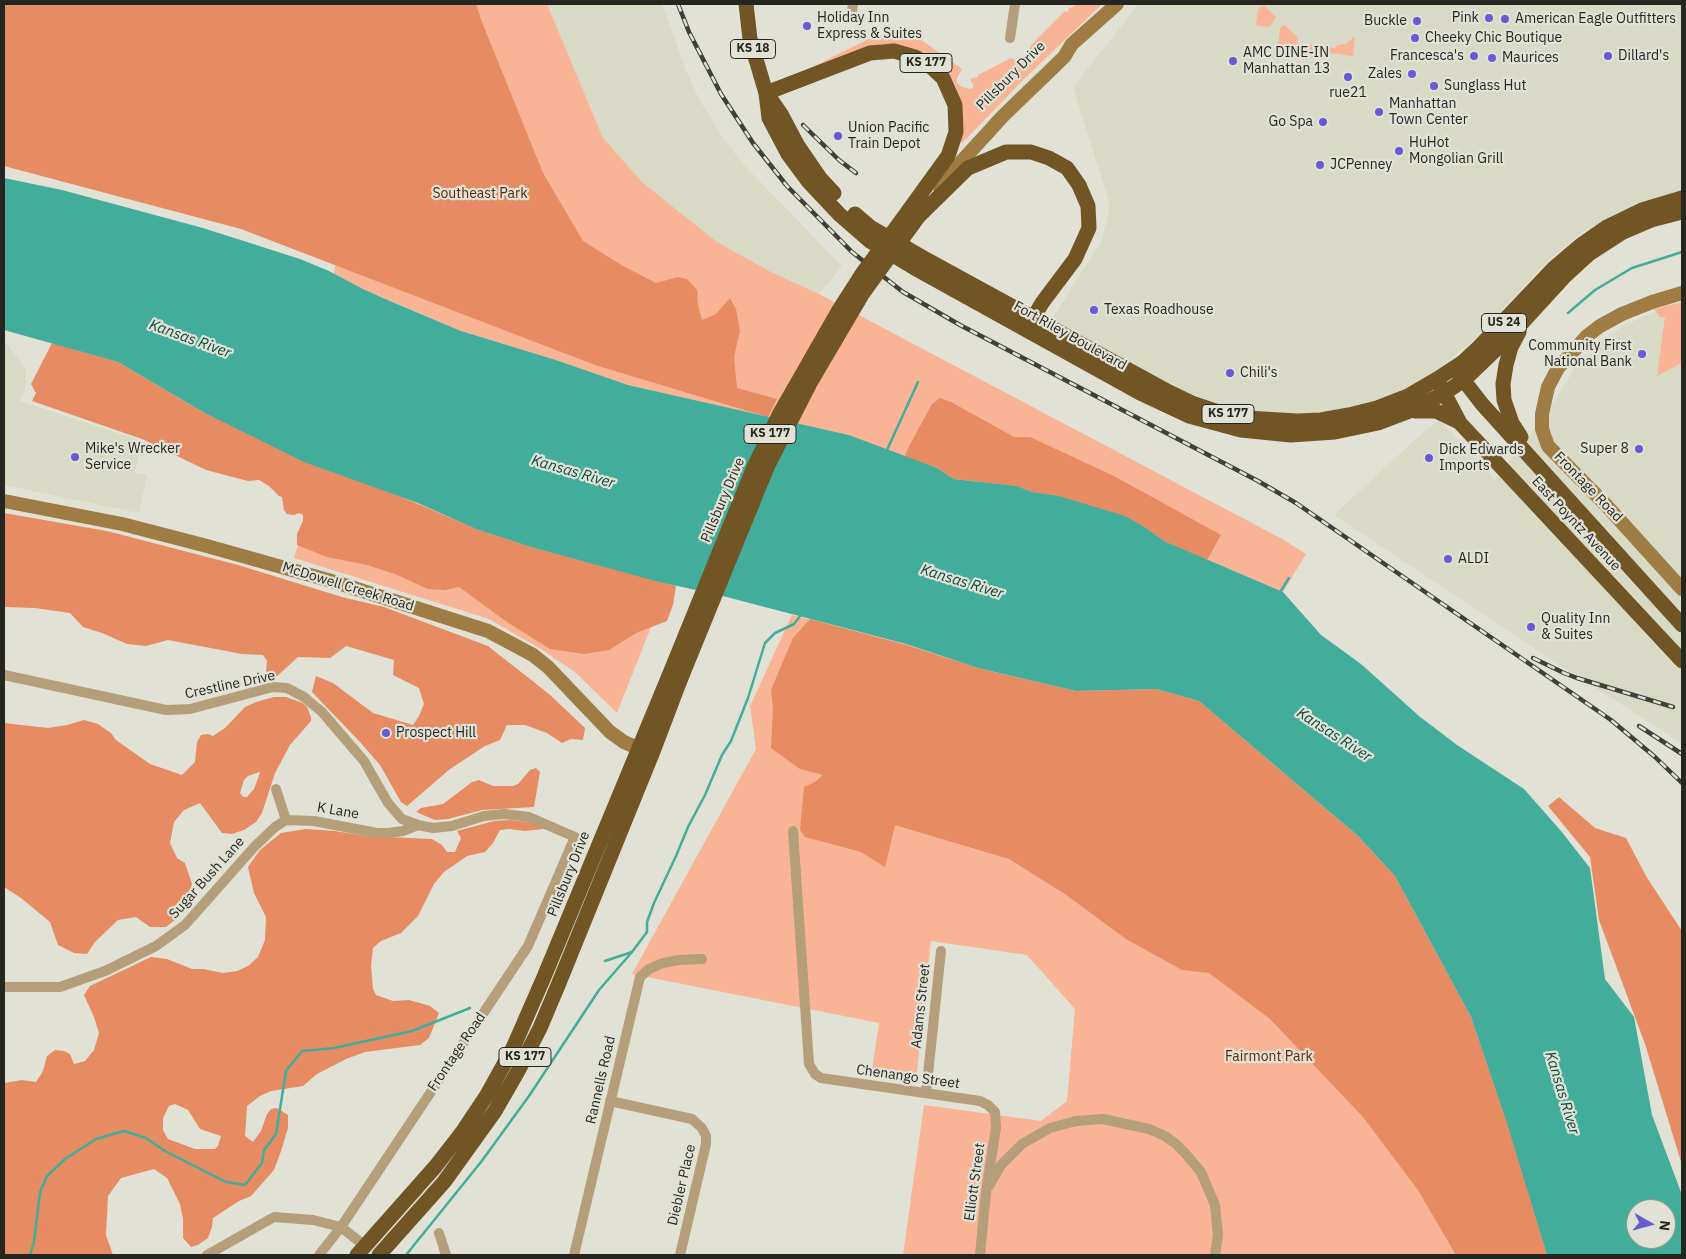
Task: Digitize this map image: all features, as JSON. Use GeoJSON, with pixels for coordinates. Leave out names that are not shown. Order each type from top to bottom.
{"type":"FeatureCollection","features":[{"type":"Feature","properties":{"kind":"highway","name":"Fort Riley Boulevard"},"geometry":{"type":"LineString","coordinates":[[746,4],[750,39],[766,93],[820,178],[846,206],[864,222],[1166,406],[1213,424],[1241,430],[1291,435],[1324,434],[1370,425],[1408,412],[1443,394],[1459,373]]}},
{"type":"Feature","properties":{"kind":"highway","name":"KS 177"},"geometry":{"type":"LineString","coordinates":[[766,93],[870,52],[894,51],[915,57],[930,66],[943,78],[955,105],[956,132],[948,156],[913,213]]}},
{"type":"Feature","properties":{"kind":"highway","name":"KS 177"},"geometry":{"type":"LineString","coordinates":[[913,213],[968,168],[1006,152],[1031,152],[1049,158],[1067,168],[1079,185],[1088,206],[1089,228],[1076,259],[1042,303],[1030,324]]}},
{"type":"Feature","properties":{"kind":"highway","name":"US 24"},"geometry":{"type":"LineString","coordinates":[[1437,379],[1459,373],[1479,347],[1549,274],[1581,245],[1607,227],[1642,210],[1682,198]]}},
{"type":"Feature","properties":{"kind":"highway","name":"US 24"},"geometry":{"type":"LineString","coordinates":[[1529,454],[1512,423],[1504,400],[1503,384],[1511,347],[1532,310],[1589,254],[1623,232],[1651,220],[1682,212]]}},
{"type":"Feature","properties":{"kind":"highway","name":"Pillsbury Drive"},"geometry":{"type":"LineString","coordinates":[[369,1253],[463,1131],[514,1048],[638,749],[673,681],[768,465],[810,383],[913,213]]}},
{"type":"Feature","properties":{"kind":"highway"},"geometry":{"type":"LineString","coordinates":[[1459,373],[1510,335],[1532,310]]}},
{"type":"Feature","properties":{"kind":"highway","name":"Fort Riley Boulevard"},"geometry":{"type":"LineString","coordinates":[[1030,324],[1169,392],[1206,408],[1246,418],[1297,421],[1321,420],[1349,415],[1377,408],[1408,396],[1437,379]]}},
{"type":"Feature","properties":{"kind":"highway","name":"East Poyntz Avenue"},"geometry":{"type":"LineString","coordinates":[[1459,373],[1482,404],[1682,625]]}},
{"type":"Feature","properties":{"kind":"highway","name":"East Poyntz Avenue"},"geometry":{"type":"LineString","coordinates":[[1437,379],[1443,394],[1460,423],[1682,661]]}},
{"type":"Feature","properties":{"kind":"highway"},"geometry":{"type":"LineString","coordinates":[[1408,412],[1436,411],[1460,423]]}},
{"type":"Feature","properties":{"kind":"highway","name":"Pillsbury Drive"},"geometry":{"type":"LineString","coordinates":[[369,1253],[444,1182],[495,1111],[518,1071],[540,1028],[652,754],[673,681]]}},
{"type":"Feature","properties":{"kind":"street"},"geometry":{"type":"LineString","coordinates":[[851,17],[853,4]]}},
{"type":"Feature","properties":{"kind":"street"},"geometry":{"type":"LineString","coordinates":[[1010,38],[1015,4]]}},
{"type":"Feature","properties":{"kind":"street","name":"Pillsbury Drive"},"geometry":{"type":"LineString","coordinates":[[913,213],[1028,91],[1064,58],[1072,44],[1118,4]]}},
{"type":"Feature","properties":{"kind":"street","name":"Frontage Road"},"geometry":{"type":"LineString","coordinates":[[1682,293],[1622,314],[1600,326],[1587,336],[1558,368],[1548,387],[1542,414],[1542,429],[1548,446],[1605,504],[1682,589]]}},
{"type":"Feature","properties":{"kind":"street","name":"McDowell Creek Road"},"geometry":{"type":"LineString","coordinates":[[4,502],[122,524],[207,546],[334,582],[488,631],[533,655],[548,667],[610,732],[624,742],[652,754]]}},
{"type":"Feature","properties":{"kind":"street","name":"Crestline Drive"},"geometry":{"type":"LineString","coordinates":[[4,675],[166,710],[190,709],[273,688],[287,688],[304,696],[322,712],[364,761],[388,803],[402,819],[418,826],[433,828],[452,826],[484,816],[504,814],[528,817],[576,837]]}},
{"type":"Feature","properties":{"kind":"street"},"geometry":{"type":"LineString","coordinates":[[276,789],[286,820]]}},
{"type":"Feature","properties":{"kind":"street","name":"K Lane"},"geometry":{"type":"LineString","coordinates":[[286,820],[314,821],[388,833],[418,826]]}},
{"type":"Feature","properties":{"kind":"street","name":"Sugar Bush Lane"},"geometry":{"type":"LineString","coordinates":[[4,987],[60,987],[105,971],[156,946],[185,925],[255,846],[274,827],[286,820]]}},
{"type":"Feature","properties":{"kind":"street","name":"Chenango Street"},"geometry":{"type":"LineString","coordinates":[[793,831],[809,1064],[815,1074],[821,1078],[980,1101],[988,1105],[994,1112]]}},
{"type":"Feature","properties":{"kind":"street","name":"Frontage Road"},"geometry":{"type":"LineString","coordinates":[[319,1255],[341,1227],[528,946],[576,837]]}},
{"type":"Feature","properties":{"kind":"street","name":"Adams Street"},"geometry":{"type":"LineString","coordinates":[[926,1093],[941,951]]}},
{"type":"Feature","properties":{"kind":"street","name":"Rannells Road"},"geometry":{"type":"LineString","coordinates":[[574,1255],[640,977],[649,969],[663,963],[702,959]]}},
{"type":"Feature","properties":{"kind":"street","name":"Diebler Place"},"geometry":{"type":"LineString","coordinates":[[610,1101],[692,1119],[702,1128],[706,1136],[706,1144],[680,1255]]}},
{"type":"Feature","properties":{"kind":"street","name":"Elliott Street"},"geometry":{"type":"LineString","coordinates":[[980,1255],[986,1192],[996,1128],[994,1112]]}},
{"type":"Feature","properties":{"kind":"street"},"geometry":{"type":"LineString","coordinates":[[986,1192],[1002,1165],[1022,1144],[1050,1128],[1076,1121],[1103,1119],[1149,1129],[1166,1136],[1185,1152],[1201,1172],[1215,1205],[1218,1235],[1215,1255]]}},
{"type":"Feature","properties":{"kind":"street"},"geometry":{"type":"LineString","coordinates":[[207,1255],[274,1217],[313,1220],[341,1227],[369,1253]]}},
{"type":"Feature","properties":{"kind":"street"},"geometry":{"type":"LineString","coordinates":[[439,1233],[446,1255]]}},
{"type":"Feature","properties":{"kind":"shaded area"},"geometry":{"type":"Polygon","coordinates":[[[547,4],[662,4],[686,70],[699,99],[721,135],[742,163],[842,266],[819,294],[769,271],[717,242],[643,183],[603,138],[547,4]]]}},
{"type":"Feature","properties":{"kind":"shaded area"},"geometry":{"type":"Polygon","coordinates":[[[1139,4],[1682,4],[1682,192],[1639,204],[1615,214],[1583,232],[1548,261],[1463,349],[1418,383],[1404,390],[1375,402],[1322,414],[1277,415],[1231,409],[1185,393],[1052,319],[1102,240],[1110,205],[1073,87],[1139,4]]]}},
{"type":"Feature","properties":{"kind":"shaded area"},"geometry":{"type":"Polygon","coordinates":[[[1682,305],[1682,743],[1555,662],[1334,515],[1421,434],[1440,420],[1495,481],[1556,399],[1573,371],[1596,347],[1624,325],[1658,311],[1682,305]]]}},
{"type":"Feature","properties":{"kind":"shaded area","name":"Mike's Wrecker Service"},"geometry":{"type":"Polygon","coordinates":[[[4,344],[8,345],[26,369],[25,389],[20,401],[142,441],[135,473],[147,475],[139,513],[4,485],[4,344]]]}},
{"type":"Feature","properties":{"kind":"green space"},"geometry":{"type":"Polygon","coordinates":[[[4,4],[476,4],[543,173],[583,241],[623,266],[656,283],[678,277],[687,279],[697,290],[698,306],[702,320],[716,314],[730,298],[736,309],[740,331],[734,357],[737,388],[777,399],[768,417],[595,365],[241,229],[4,166],[4,4]]]}},
{"type":"Feature","properties":{"kind":"green space","name":"Southeast Park"},"geometry":{"type":"Polygon","coordinates":[[[371,4],[547,4],[603,138],[643,183],[717,242],[1284,540],[1306,554],[1283,592],[1164,541],[905,457],[849,435],[628,385],[556,360],[461,331],[363,289],[334,274],[371,4]]]}},
{"type":"Feature","properties":{"kind":"green space"},"geometry":{"type":"Polygon","coordinates":[[[1078,4],[1102,4],[1020,83],[962,143],[960,142],[963,131],[963,111],[956,87],[949,74],[935,60],[914,49],[883,44],[872,46],[800,73],[875,36],[890,35],[920,39],[962,69],[957,78],[957,83],[962,87],[971,89],[974,86],[970,79],[978,77],[978,75],[1011,58],[1027,60],[1031,45],[1065,11],[1069,11],[1068,9],[1078,4]]]}},
{"type":"Feature","properties":{"kind":"green space"},"geometry":{"type":"Polygon","coordinates":[[[1265,6],[1276,17],[1269,27],[1256,25],[1258,9],[1265,6]]]}},
{"type":"Feature","properties":{"kind":"green space"},"geometry":{"type":"Polygon","coordinates":[[[1283,25],[1298,38],[1297,49],[1278,47],[1280,29],[1283,25]]]}},
{"type":"Feature","properties":{"kind":"green space"},"geometry":{"type":"Polygon","coordinates":[[[1355,36],[1353,56],[1299,49],[1300,44],[1335,48],[1347,43],[1355,36]]]}},
{"type":"Feature","properties":{"kind":"green space"},"geometry":{"type":"Polygon","coordinates":[[[1682,302],[1682,363],[1657,376],[1665,317],[1660,317],[1654,309],[1682,302]]]}},
{"type":"Feature","properties":{"kind":"green space"},"geometry":{"type":"Polygon","coordinates":[[[52,343],[118,362],[203,412],[476,529],[531,547],[676,586],[673,605],[667,621],[636,633],[609,650],[584,654],[550,649],[507,622],[459,587],[445,590],[428,589],[395,574],[367,565],[327,557],[297,545],[297,534],[303,521],[303,515],[299,513],[294,515],[287,514],[284,510],[282,497],[259,480],[248,481],[206,470],[142,439],[32,401],[36,393],[31,384],[52,343]]]}},
{"type":"Feature","properties":{"kind":"green space"},"geometry":{"type":"Polygon","coordinates":[[[940,398],[951,402],[1014,437],[1030,437],[1114,476],[1221,535],[1207,560],[1164,541],[1146,528],[1059,496],[1032,492],[1017,486],[954,479],[937,468],[905,457],[932,404],[940,398]]]}},
{"type":"Feature","properties":{"kind":"green space"},"geometry":{"type":"Polygon","coordinates":[[[324,470],[418,503],[668,584],[617,713],[576,673],[541,649],[489,619],[294,558],[324,470]]]}},
{"type":"Feature","properties":{"kind":"green space"},"geometry":{"type":"Polygon","coordinates":[[[4,513],[107,531],[238,565],[342,597],[384,607],[488,646],[549,694],[585,728],[583,740],[571,739],[562,743],[547,733],[525,725],[507,725],[500,740],[485,746],[450,769],[407,806],[401,802],[380,765],[312,692],[316,676],[333,683],[373,713],[413,725],[424,704],[419,688],[393,675],[394,660],[346,646],[330,658],[298,657],[274,679],[266,673],[267,661],[263,655],[242,654],[168,640],[146,646],[127,644],[83,627],[70,613],[35,608],[4,607],[4,513]]]}},
{"type":"Feature","properties":{"kind":"green space","name":"Fairmont Park"},"geometry":{"type":"Polygon","coordinates":[[[792,615],[906,644],[978,668],[1507,1121],[1547,1255],[903,1255],[924,1105],[1041,1121],[1067,1101],[1075,1009],[1027,955],[931,941],[916,1080],[871,1077],[879,1023],[632,974],[756,749],[750,706],[792,615]]]}},
{"type":"Feature","properties":{"kind":"green space"},"geometry":{"type":"Polygon","coordinates":[[[810,619],[906,645],[978,668],[1076,691],[1156,689],[1199,701],[1358,836],[1395,876],[1471,1017],[1507,1121],[1547,1255],[1456,1255],[1418,1190],[1363,1117],[1270,1019],[1209,973],[1182,970],[1126,939],[1065,894],[1009,859],[895,825],[885,867],[861,852],[805,837],[800,830],[804,787],[815,782],[823,775],[800,769],[771,748],[773,707],[771,690],[793,638],[810,619]]]}},
{"type":"Feature","properties":{"kind":"green space"},"geometry":{"type":"Polygon","coordinates":[[[274,697],[286,697],[303,703],[307,707],[311,721],[290,745],[275,773],[262,813],[256,822],[244,830],[232,834],[222,833],[200,803],[184,810],[174,822],[170,843],[177,858],[185,863],[192,884],[186,902],[175,920],[166,927],[150,927],[136,917],[118,920],[95,942],[87,954],[74,953],[58,945],[50,922],[21,898],[4,887],[4,723],[48,728],[84,720],[98,724],[111,733],[116,740],[150,764],[182,775],[195,762],[197,742],[201,735],[208,734],[213,736],[225,728],[245,707],[274,697]],[[260,773],[248,776],[244,780],[240,793],[243,797],[247,797],[254,789],[260,773]]]}},
{"type":"Feature","properties":{"kind":"green space"},"geometry":{"type":"Polygon","coordinates":[[[536,768],[540,772],[534,807],[482,810],[448,819],[435,820],[416,812],[421,808],[443,804],[472,782],[479,780],[493,786],[513,786],[518,784],[530,770],[536,768]]]}},
{"type":"Feature","properties":{"kind":"green space"},"geometry":{"type":"Polygon","coordinates":[[[1559,797],[1595,828],[1626,838],[1646,876],[1682,931],[1682,1165],[1645,1044],[1599,920],[1590,857],[1548,806],[1559,797]]]}},
{"type":"Feature","properties":{"kind":"green space"},"geometry":{"type":"Polygon","coordinates":[[[510,820],[537,823],[543,829],[525,831],[500,830],[493,843],[485,852],[467,856],[444,872],[434,884],[418,916],[401,933],[381,941],[373,948],[371,966],[373,989],[376,995],[393,1001],[409,1000],[430,1006],[439,1013],[429,1038],[420,1045],[365,1052],[346,1059],[317,1074],[303,1086],[271,1091],[260,1096],[247,1106],[245,1136],[253,1142],[261,1131],[267,1114],[271,1109],[277,1108],[288,1115],[288,1128],[274,1170],[251,1196],[239,1201],[213,1218],[208,1238],[198,1245],[191,1247],[183,1238],[183,1219],[180,1204],[167,1178],[154,1169],[121,1178],[108,1196],[106,1235],[113,1255],[4,1255],[4,1083],[22,1080],[36,1082],[43,1071],[47,1056],[55,1050],[70,1054],[74,1064],[85,1061],[94,1050],[99,1033],[84,995],[90,986],[151,957],[167,959],[192,969],[223,973],[237,971],[248,966],[258,957],[265,940],[266,917],[254,893],[248,867],[260,850],[281,833],[306,829],[366,836],[432,839],[442,845],[447,852],[455,852],[461,838],[457,831],[494,821],[510,820]],[[175,1104],[169,1106],[163,1118],[163,1130],[168,1139],[195,1149],[215,1149],[221,1136],[200,1129],[188,1110],[175,1104]]]}},
{"type":"Feature","properties":{"kind":"water","name":"Kansas River"},"geometry":{"type":"Polygon","coordinates":[[[4,178],[62,190],[203,228],[300,259],[329,271],[363,289],[461,331],[556,360],[628,385],[849,435],[937,468],[954,479],[1017,486],[1032,492],[1059,496],[1125,516],[1164,541],[1283,592],[1321,635],[1361,664],[1419,716],[1457,745],[1524,789],[1590,868],[1605,979],[1634,1017],[1652,1115],[1682,1195],[1682,1255],[1547,1255],[1506,1120],[1471,1017],[1395,876],[1358,836],[1199,701],[1156,689],[1076,691],[978,668],[906,644],[719,595],[659,582],[531,547],[476,529],[418,503],[304,462],[203,412],[118,362],[4,330],[4,178]]]}},
{"type":"Feature","properties":{"kind":"waterway"},"geometry":{"type":"LineString","coordinates":[[1568,313],[1595,290],[1632,268],[1682,252]]}},
{"type":"Feature","properties":{"kind":"waterway"},"geometry":{"type":"LineString","coordinates":[[887,450],[918,382]]}},
{"type":"Feature","properties":{"kind":"waterway"},"geometry":{"type":"LineString","coordinates":[[1279,594],[1289,578]]}},
{"type":"Feature","properties":{"kind":"waterway"},"geometry":{"type":"LineString","coordinates":[[406,1255],[481,1162],[529,1096],[599,990],[647,932],[647,922],[654,903],[722,755],[731,741],[748,698],[765,643],[775,633],[794,624],[800,616]]}},
{"type":"Feature","properties":{"kind":"waterway"},"geometry":{"type":"LineString","coordinates":[[605,961],[632,952]]}},
{"type":"Feature","properties":{"kind":"waterway"},"geometry":{"type":"LineString","coordinates":[[30,1255],[34,1242],[40,1192],[47,1176],[65,1159],[96,1139],[124,1131],[146,1138],[165,1151],[226,1182],[245,1185],[262,1163],[264,1150],[276,1134],[286,1071],[302,1051],[334,1048],[412,1031],[470,1008]]}},
{"type":"Feature","properties":{"kind":"railway"},"geometry":{"type":"LineString","coordinates":[[678,4],[689,32],[721,94],[753,143],[787,186],[852,252],[903,292],[960,325],[1258,481],[1296,503],[1611,720],[1655,757],[1682,783]]}},
{"type":"Feature","properties":{"kind":"railway"},"geometry":{"type":"LineString","coordinates":[[803,125],[839,160],[856,173]]}},
{"type":"Feature","properties":{"kind":"railway"},"geometry":{"type":"LineString","coordinates":[[1533,658],[1577,678],[1673,707]]}},
{"type":"Feature","properties":{"kind":"railway"},"geometry":{"type":"LineString","coordinates":[[1639,726],[1682,754]]}},
{"type":"Feature","properties":{"kind":"place","name":"Pink"},"geometry":{"type":"Point","coordinates":[1489,18]}},
{"type":"Feature","properties":{"kind":"place","name":"American Eagle Outfitters"},"geometry":{"type":"Point","coordinates":[1505,19]}},
{"type":"Feature","properties":{"kind":"place","name":"Buckle"},"geometry":{"type":"Point","coordinates":[1417,21]}},
{"type":"Feature","properties":{"kind":"place","name":"Holiday Inn Express & Suites"},"geometry":{"type":"Point","coordinates":[807,26]}},
{"type":"Feature","properties":{"kind":"place","name":"Cheeky Chic Boutique"},"geometry":{"type":"Point","coordinates":[1415,38]}},
{"type":"Feature","properties":{"kind":"place","name":"Francesca's"},"geometry":{"type":"Point","coordinates":[1474,56]}},
{"type":"Feature","properties":{"kind":"place","name":"Dillard's"},"geometry":{"type":"Point","coordinates":[1608,56]}},
{"type":"Feature","properties":{"kind":"place","name":"Maurices"},"geometry":{"type":"Point","coordinates":[1492,58]}},
{"type":"Feature","properties":{"kind":"place","name":"AMC DINE-IN Manhattan 13"},"geometry":{"type":"Point","coordinates":[1233,61]}},
{"type":"Feature","properties":{"kind":"place","name":"Zales"},"geometry":{"type":"Point","coordinates":[1412,74]}},
{"type":"Feature","properties":{"kind":"place","name":"rue21"},"geometry":{"type":"Point","coordinates":[1348,77]}},
{"type":"Feature","properties":{"kind":"place","name":"Sunglass Hut"},"geometry":{"type":"Point","coordinates":[1434,86]}},
{"type":"Feature","properties":{"kind":"place","name":"Manhattan Town Center"},"geometry":{"type":"Point","coordinates":[1379,112]}},
{"type":"Feature","properties":{"kind":"place","name":"Go Spa"},"geometry":{"type":"Point","coordinates":[1323,122]}},
{"type":"Feature","properties":{"kind":"place","name":"Union Pacific Train Depot"},"geometry":{"type":"Point","coordinates":[838,136]}},
{"type":"Feature","properties":{"kind":"place","name":"HuHot Mongolian Grill"},"geometry":{"type":"Point","coordinates":[1399,151]}},
{"type":"Feature","properties":{"kind":"place","name":"JCPenney"},"geometry":{"type":"Point","coordinates":[1320,165]}},
{"type":"Feature","properties":{"kind":"place","name":"Texas Roadhouse"},"geometry":{"type":"Point","coordinates":[1094,310]}},
{"type":"Feature","properties":{"kind":"place","name":"Community First National Bank"},"geometry":{"type":"Point","coordinates":[1642,354]}},
{"type":"Feature","properties":{"kind":"place","name":"Chili's"},"geometry":{"type":"Point","coordinates":[1230,373]}},
{"type":"Feature","properties":{"kind":"place","name":"Super 8"},"geometry":{"type":"Point","coordinates":[1639,449]}},
{"type":"Feature","properties":{"kind":"place","name":"Mike's Wrecker Service"},"geometry":{"type":"Point","coordinates":[75,457]}},
{"type":"Feature","properties":{"kind":"place","name":"Dick Edwards Imports"},"geometry":{"type":"Point","coordinates":[1429,458]}},
{"type":"Feature","properties":{"kind":"place","name":"ALDI"},"geometry":{"type":"Point","coordinates":[1448,559]}},
{"type":"Feature","properties":{"kind":"place","name":"Quality Inn & Suites"},"geometry":{"type":"Point","coordinates":[1531,627]}},
{"type":"Feature","properties":{"kind":"place","name":"Prospect Hill"},"geometry":{"type":"Point","coordinates":[386,733]}}]}
